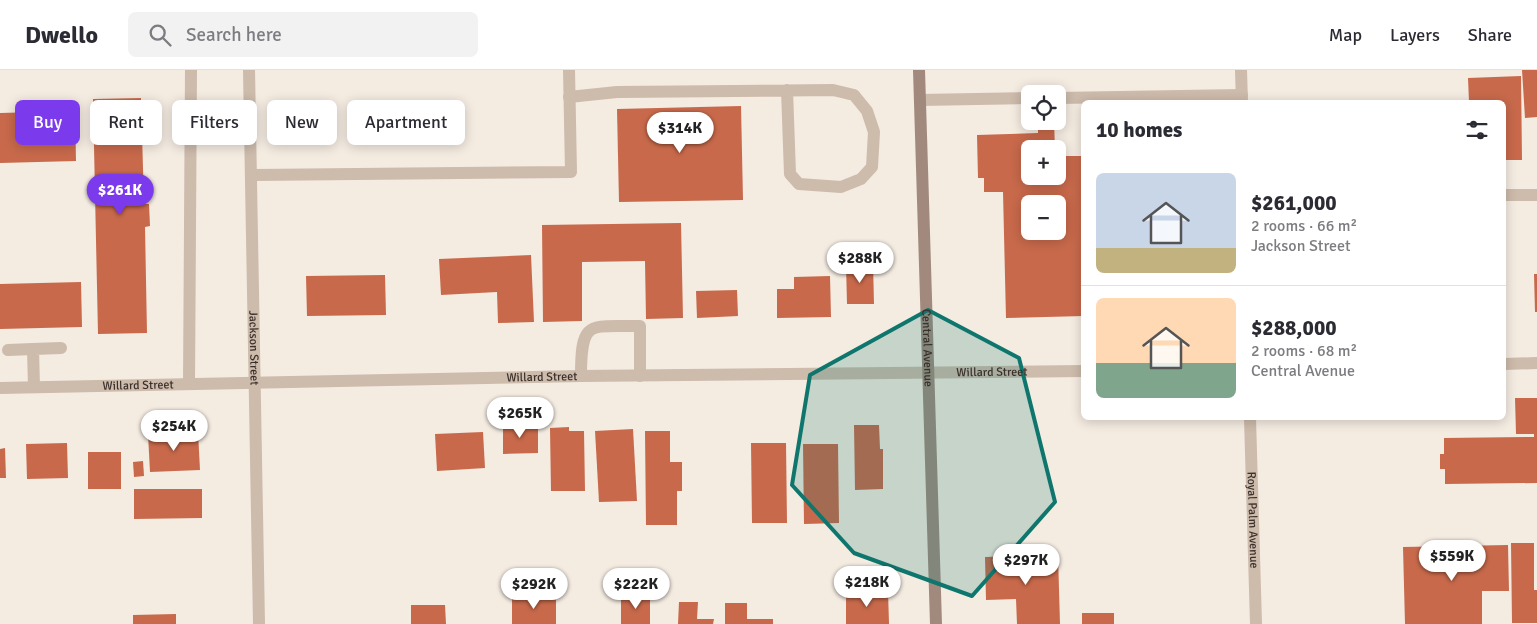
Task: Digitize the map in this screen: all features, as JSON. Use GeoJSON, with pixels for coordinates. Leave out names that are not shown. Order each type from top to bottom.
{"type":"FeatureCollection","features":[{"type":"Feature","properties":{"kind":"street"},"geometry":{"type":"LineString","coordinates":[[189,384],[191,70]]}},
{"type":"Feature","properties":{"kind":"street","name":"Jackson Street"},"geometry":{"type":"LineString","coordinates":[[248,70],[260,624]]}},
{"type":"Feature","properties":{"kind":"street"},"geometry":{"type":"LineString","coordinates":[[251,175],[571,172],[569,70]]}},
{"type":"Feature","properties":{"kind":"street","name":"Central Avenue"},"geometry":{"type":"LineString","coordinates":[[919,70],[936,624]]}},
{"type":"Feature","properties":{"kind":"street"},"geometry":{"type":"LineString","coordinates":[[1066,98],[1242,98],[1241,70]]}},
{"type":"Feature","properties":{"kind":"street"},"geometry":{"type":"LineString","coordinates":[[569,97],[617,92],[787,90],[833,90],[854,95],[867,111],[874,132],[872,167],[861,179],[841,187],[798,184],[790,174],[787,90]]}},
{"type":"Feature","properties":{"kind":"street"},"geometry":{"type":"LineString","coordinates":[[920,100],[1021,98]]}},
{"type":"Feature","properties":{"kind":"street"},"geometry":{"type":"LineString","coordinates":[[1506,195],[1537,194]]}},
{"type":"Feature","properties":{"kind":"street"},"geometry":{"type":"LineString","coordinates":[[581,376],[581,348],[587,332],[595,326],[640,326],[640,376]]}},
{"type":"Feature","properties":{"kind":"street"},"geometry":{"type":"LineString","coordinates":[[8,350],[62,348]]}},
{"type":"Feature","properties":{"kind":"street"},"geometry":{"type":"LineString","coordinates":[[33,349],[34,387]]}},
{"type":"Feature","properties":{"kind":"street"},"geometry":{"type":"LineString","coordinates":[[1506,364],[1537,363]]}},
{"type":"Feature","properties":{"kind":"street","name":"Willard Street"},"geometry":{"type":"LineString","coordinates":[[0,388],[581,376],[1081,371]]}},
{"type":"Feature","properties":{"kind":"street","name":"Royal Palm Avenue"},"geometry":{"type":"LineString","coordinates":[[1250,420],[1256,624]]}},
{"type":"Feature","properties":{"kind":"highlighted area"},"geometry":{"type":"Polygon","coordinates":[[[928,310],[1019,358],[1055,502],[972,596],[854,553],[792,485],[810,375],[928,310]]]}},
{"type":"Feature","properties":{"kind":"building"},"geometry":{"type":"Polygon","coordinates":[[[1522,70],[1537,70],[1537,117],[1525,118],[1522,70]]]}},
{"type":"Feature","properties":{"kind":"building"},"geometry":{"type":"Polygon","coordinates":[[[1521,76],[1522,160],[1506,160],[1506,100],[1469,100],[1468,78],[1521,76]]]}},
{"type":"Feature","properties":{"kind":"building"},"geometry":{"type":"Polygon","coordinates":[[[141,98],[141,100],[93,100],[141,98]]]}},
{"type":"Feature","properties":{"kind":"building"},"geometry":{"type":"Polygon","coordinates":[[[741,106],[743,200],[619,202],[617,109],[741,106]]]}},
{"type":"Feature","properties":{"kind":"building"},"geometry":{"type":"Polygon","coordinates":[[[0,113],[15,113],[15,145],[76,145],[76,161],[0,163],[0,113]]]}},
{"type":"Feature","properties":{"kind":"building"},"geometry":{"type":"Polygon","coordinates":[[[1038,130],[1054,130],[1055,140],[1021,140],[1021,185],[1066,185],[1066,156],[1081,156],[1081,316],[1006,318],[1003,192],[984,192],[984,178],[978,178],[977,135],[1038,133],[1038,130]]]}},
{"type":"Feature","properties":{"kind":"building"},"geometry":{"type":"Polygon","coordinates":[[[94,145],[142,145],[144,204],[149,204],[150,226],[145,227],[147,333],[98,334],[94,145]]]}},
{"type":"Feature","properties":{"kind":"building"},"geometry":{"type":"Polygon","coordinates":[[[681,223],[683,318],[646,319],[645,261],[582,262],[582,321],[543,322],[542,225],[681,223]]]}},
{"type":"Feature","properties":{"kind":"building"},"geometry":{"type":"Polygon","coordinates":[[[531,255],[534,322],[498,323],[497,292],[441,295],[439,259],[531,255]]]}},
{"type":"Feature","properties":{"kind":"building"},"geometry":{"type":"Polygon","coordinates":[[[873,263],[874,304],[847,304],[846,264],[873,263]]]}},
{"type":"Feature","properties":{"kind":"building"},"geometry":{"type":"Polygon","coordinates":[[[1534,274],[1537,274],[1537,312],[1535,312],[1534,274]]]}},
{"type":"Feature","properties":{"kind":"building"},"geometry":{"type":"Polygon","coordinates":[[[385,275],[386,315],[307,316],[306,276],[385,275]]]}},
{"type":"Feature","properties":{"kind":"building"},"geometry":{"type":"Polygon","coordinates":[[[830,276],[831,317],[777,318],[777,289],[794,289],[794,277],[830,276]]]}},
{"type":"Feature","properties":{"kind":"building"},"geometry":{"type":"Polygon","coordinates":[[[81,282],[82,327],[0,329],[0,284],[81,282]]]}},
{"type":"Feature","properties":{"kind":"building"},"geometry":{"type":"Polygon","coordinates":[[[737,290],[738,316],[697,318],[696,291],[737,290]]]}},
{"type":"Feature","properties":{"kind":"building"},"geometry":{"type":"Polygon","coordinates":[[[1515,398],[1537,398],[1537,483],[1445,484],[1445,469],[1440,469],[1440,454],[1444,454],[1444,438],[1534,437],[1534,434],[1516,434],[1515,398]]]}},
{"type":"Feature","properties":{"kind":"building"},"geometry":{"type":"Polygon","coordinates":[[[503,424],[538,424],[538,453],[503,454],[503,424]]]}},
{"type":"Feature","properties":{"kind":"building"},"geometry":{"type":"Polygon","coordinates":[[[854,425],[879,425],[880,449],[883,449],[883,489],[855,490],[854,425]]]}},
{"type":"Feature","properties":{"kind":"building"},"geometry":{"type":"Polygon","coordinates":[[[569,427],[569,431],[584,431],[585,491],[551,491],[550,428],[569,427]]]}},
{"type":"Feature","properties":{"kind":"building"},"geometry":{"type":"Polygon","coordinates":[[[633,429],[637,501],[599,502],[595,431],[633,429]]]}},
{"type":"Feature","properties":{"kind":"building"},"geometry":{"type":"Polygon","coordinates":[[[645,431],[670,431],[670,462],[682,462],[682,491],[677,491],[677,525],[646,525],[645,431]]]}},
{"type":"Feature","properties":{"kind":"building"},"geometry":{"type":"Polygon","coordinates":[[[198,432],[200,470],[150,472],[148,434],[198,432]]]}},
{"type":"Feature","properties":{"kind":"building"},"geometry":{"type":"Polygon","coordinates":[[[483,432],[485,468],[437,471],[435,434],[483,432]]]}},
{"type":"Feature","properties":{"kind":"building"},"geometry":{"type":"Polygon","coordinates":[[[67,443],[68,478],[27,479],[26,444],[67,443]]]}},
{"type":"Feature","properties":{"kind":"building"},"geometry":{"type":"Polygon","coordinates":[[[751,443],[786,443],[787,523],[752,523],[751,443]]]}},
{"type":"Feature","properties":{"kind":"building"},"geometry":{"type":"Polygon","coordinates":[[[803,444],[838,444],[839,523],[804,524],[803,444]]]}},
{"type":"Feature","properties":{"kind":"building"},"geometry":{"type":"Polygon","coordinates":[[[5,448],[6,478],[0,478],[0,449],[5,448]]]}},
{"type":"Feature","properties":{"kind":"building"},"geometry":{"type":"Polygon","coordinates":[[[88,452],[121,452],[121,489],[88,489],[88,452]]]}},
{"type":"Feature","properties":{"kind":"building"},"geometry":{"type":"Polygon","coordinates":[[[143,461],[144,476],[134,477],[133,462],[143,461]]]}},
{"type":"Feature","properties":{"kind":"building"},"geometry":{"type":"Polygon","coordinates":[[[134,489],[202,489],[202,518],[134,519],[134,489]]]}},
{"type":"Feature","properties":{"kind":"building"},"geometry":{"type":"Polygon","coordinates":[[[1511,543],[1534,543],[1534,590],[1537,590],[1537,623],[1512,623],[1511,543]]]}},
{"type":"Feature","properties":{"kind":"building"},"geometry":{"type":"Polygon","coordinates":[[[1508,545],[1509,591],[1482,591],[1482,624],[1405,624],[1403,547],[1508,545]]]}},
{"type":"Feature","properties":{"kind":"building"},"geometry":{"type":"Polygon","coordinates":[[[1058,555],[1060,624],[1017,624],[1016,599],[986,600],[985,557],[1058,555]]]}},
{"type":"Feature","properties":{"kind":"building"},"geometry":{"type":"Polygon","coordinates":[[[888,592],[889,624],[846,624],[846,593],[888,592]]]}},
{"type":"Feature","properties":{"kind":"building"},"geometry":{"type":"Polygon","coordinates":[[[512,595],[556,595],[556,624],[512,624],[512,595]]]}},
{"type":"Feature","properties":{"kind":"building"},"geometry":{"type":"Polygon","coordinates":[[[621,597],[650,597],[650,624],[621,624],[621,597]]]}},
{"type":"Feature","properties":{"kind":"building"},"geometry":{"type":"Polygon","coordinates":[[[679,602],[698,602],[697,619],[714,619],[713,624],[678,624],[679,602]]]}},
{"type":"Feature","properties":{"kind":"building"},"geometry":{"type":"Polygon","coordinates":[[[725,603],[747,603],[747,619],[773,619],[773,624],[725,624],[725,603]]]}},
{"type":"Feature","properties":{"kind":"building"},"geometry":{"type":"Polygon","coordinates":[[[411,605],[445,605],[446,624],[411,624],[411,605]]]}},
{"type":"Feature","properties":{"kind":"building"},"geometry":{"type":"Polygon","coordinates":[[[1082,613],[1114,613],[1114,624],[1082,624],[1082,613]]]}},
{"type":"Feature","properties":{"kind":"building"},"geometry":{"type":"Polygon","coordinates":[[[176,614],[176,624],[133,624],[133,615],[176,614]]]}}]}
